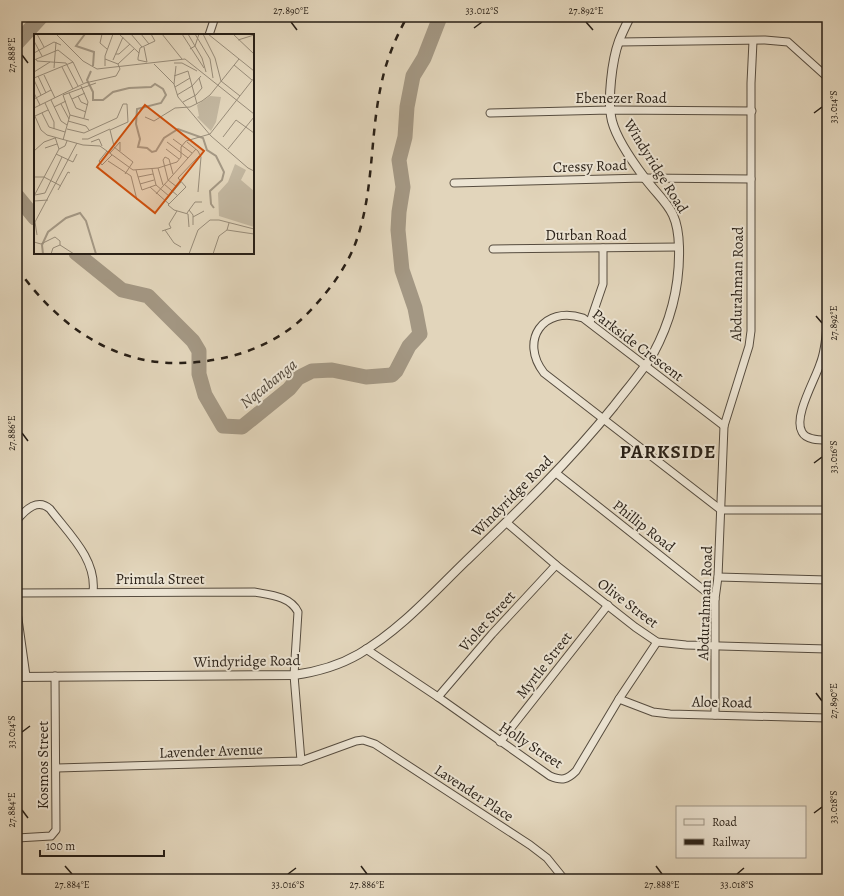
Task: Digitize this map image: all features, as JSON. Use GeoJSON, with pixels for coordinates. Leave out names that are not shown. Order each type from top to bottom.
{"type":"FeatureCollection","features":[{"type":"Feature","properties":{"kind":"street"},"geometry":{"type":"LineString","coordinates":[[209,34],[215,17]]}},
{"type":"Feature","properties":{"kind":"street","name":"Windyridge Road"},"geometry":{"type":"LineString","coordinates":[[21,676],[294,676],[342,662],[366,649],[404,621],[556,473],[603,420],[653,354],[674,306],[679,270],[679,247],[676,219],[666,204],[644,178],[629,155],[616,130],[610,110],[613,70],[619,42],[630,17]]}},
{"type":"Feature","properties":{"kind":"street","name":"Abdurahman Road"},"geometry":{"type":"LineString","coordinates":[[715,715],[715,599],[718,577],[724,426],[749,346],[751,331],[751,83],[753,41]]}},
{"type":"Feature","properties":{"kind":"street"},"geometry":{"type":"LineString","coordinates":[[619,42],[788,42],[827,77]]}},
{"type":"Feature","properties":{"kind":"street","name":"Ebenezer Road"},"geometry":{"type":"LineString","coordinates":[[490,113],[610,110],[752,111]]}},
{"type":"Feature","properties":{"kind":"street","name":"Cressy Road"},"geometry":{"type":"LineString","coordinates":[[454,183],[644,178],[751,180]]}},
{"type":"Feature","properties":{"kind":"street","name":"Durban Road"},"geometry":{"type":"LineString","coordinates":[[493,249],[679,247]]}},
{"type":"Feature","properties":{"kind":"street"},"geometry":{"type":"LineString","coordinates":[[590,322],[602,284],[603,248]]}},
{"type":"Feature","properties":{"kind":"street"},"geometry":{"type":"LineString","coordinates":[[827,267],[827,315]]}},
{"type":"Feature","properties":{"kind":"street","name":"Parkside Crescent"},"geometry":{"type":"LineString","coordinates":[[721,510],[544,373],[538,365],[534,350],[536,334],[544,322],[558,315],[572,315],[590,322],[724,426]]}},
{"type":"Feature","properties":{"kind":"street"},"geometry":{"type":"LineString","coordinates":[[827,324],[821,363],[802,410],[800,428],[806,437],[817,440],[827,440]]}},
{"type":"Feature","properties":{"kind":"street","name":"Phillip Road"},"geometry":{"type":"LineString","coordinates":[[556,473],[715,599]]}},
{"type":"Feature","properties":{"kind":"street"},"geometry":{"type":"LineString","coordinates":[[17,520],[23,512],[34,505],[46,505],[88,561],[94,576],[93,592]]}},
{"type":"Feature","properties":{"kind":"street"},"geometry":{"type":"LineString","coordinates":[[721,510],[827,510]]}},
{"type":"Feature","properties":{"kind":"street","name":"Olive Street"},"geometry":{"type":"LineString","coordinates":[[507,522],[556,565],[635,627],[658,642],[686,645],[827,649]]}},
{"type":"Feature","properties":{"kind":"street","name":"Violet Street"},"geometry":{"type":"LineString","coordinates":[[438,697],[497,629],[556,565]]}},
{"type":"Feature","properties":{"kind":"street"},"geometry":{"type":"LineString","coordinates":[[718,577],[827,580]]}},
{"type":"Feature","properties":{"kind":"street","name":"Primula Street"},"geometry":{"type":"LineString","coordinates":[[17,593],[254,592],[281,598],[292,603],[298,612],[294,676]]}},
{"type":"Feature","properties":{"kind":"street","name":"Myrtle Street"},"geometry":{"type":"LineString","coordinates":[[500,742],[608,605]]}},
{"type":"Feature","properties":{"kind":"street"},"geometry":{"type":"LineString","coordinates":[[17,612],[21,676]]}},
{"type":"Feature","properties":{"kind":"street","name":"Holly Street"},"geometry":{"type":"LineString","coordinates":[[366,649],[438,697],[550,776],[561,780],[566,779],[576,771],[619,699],[658,642]]}},
{"type":"Feature","properties":{"kind":"street","name":"Kosmos Street"},"geometry":{"type":"LineString","coordinates":[[17,838],[51,836],[56,830],[57,768],[55,676]]}},
{"type":"Feature","properties":{"kind":"street"},"geometry":{"type":"LineString","coordinates":[[294,676],[301,761]]}},
{"type":"Feature","properties":{"kind":"street","name":"Aloe Road"},"geometry":{"type":"LineString","coordinates":[[619,699],[653,712],[670,714],[827,718]]}},
{"type":"Feature","properties":{"kind":"street","name":"Lavender Avenue"},"geometry":{"type":"LineString","coordinates":[[57,768],[301,761],[356,741],[363,740]]}},
{"type":"Feature","properties":{"kind":"street","name":"Lavender Place"},"geometry":{"type":"LineString","coordinates":[[363,740],[375,744],[530,845],[547,858],[564,879]]}},
{"type":"Feature","properties":{"kind":"waterway","name":"Nqcabanga"},"geometry":{"type":"LineString","coordinates":[[17,43],[41,17]]}},
{"type":"Feature","properties":{"kind":"waterway","name":"Nqcabanga"},"geometry":{"type":"LineString","coordinates":[[77,254],[122,290],[148,296],[193,341],[199,351],[199,374],[205,395],[223,426],[242,427],[289,389],[298,378],[312,371],[332,370],[366,377],[392,375],[396,371],[409,346],[420,334],[415,308],[402,270],[398,230],[403,187],[399,160],[405,137],[407,107],[413,76],[424,58],[440,17]]}},
{"type":"Feature","properties":{"kind":"waterway","name":"Nqcabanga"},"geometry":{"type":"LineString","coordinates":[[17,196],[34,217]]}},
{"type":"Feature","properties":{"kind":"railway"},"geometry":{"type":"LineString","coordinates":[[17,268],[32,288],[68,323],[87,337],[131,357],[155,362],[181,363],[215,360],[248,351],[278,337],[305,316],[320,300],[333,284],[350,257],[361,227],[369,186],[375,123],[386,64],[407,17]]}},
{"type":"Feature","properties":{"kind":"district","name":"PARKSIDE"},"geometry":{"type":"Point","coordinates":[668,451]}}]}
